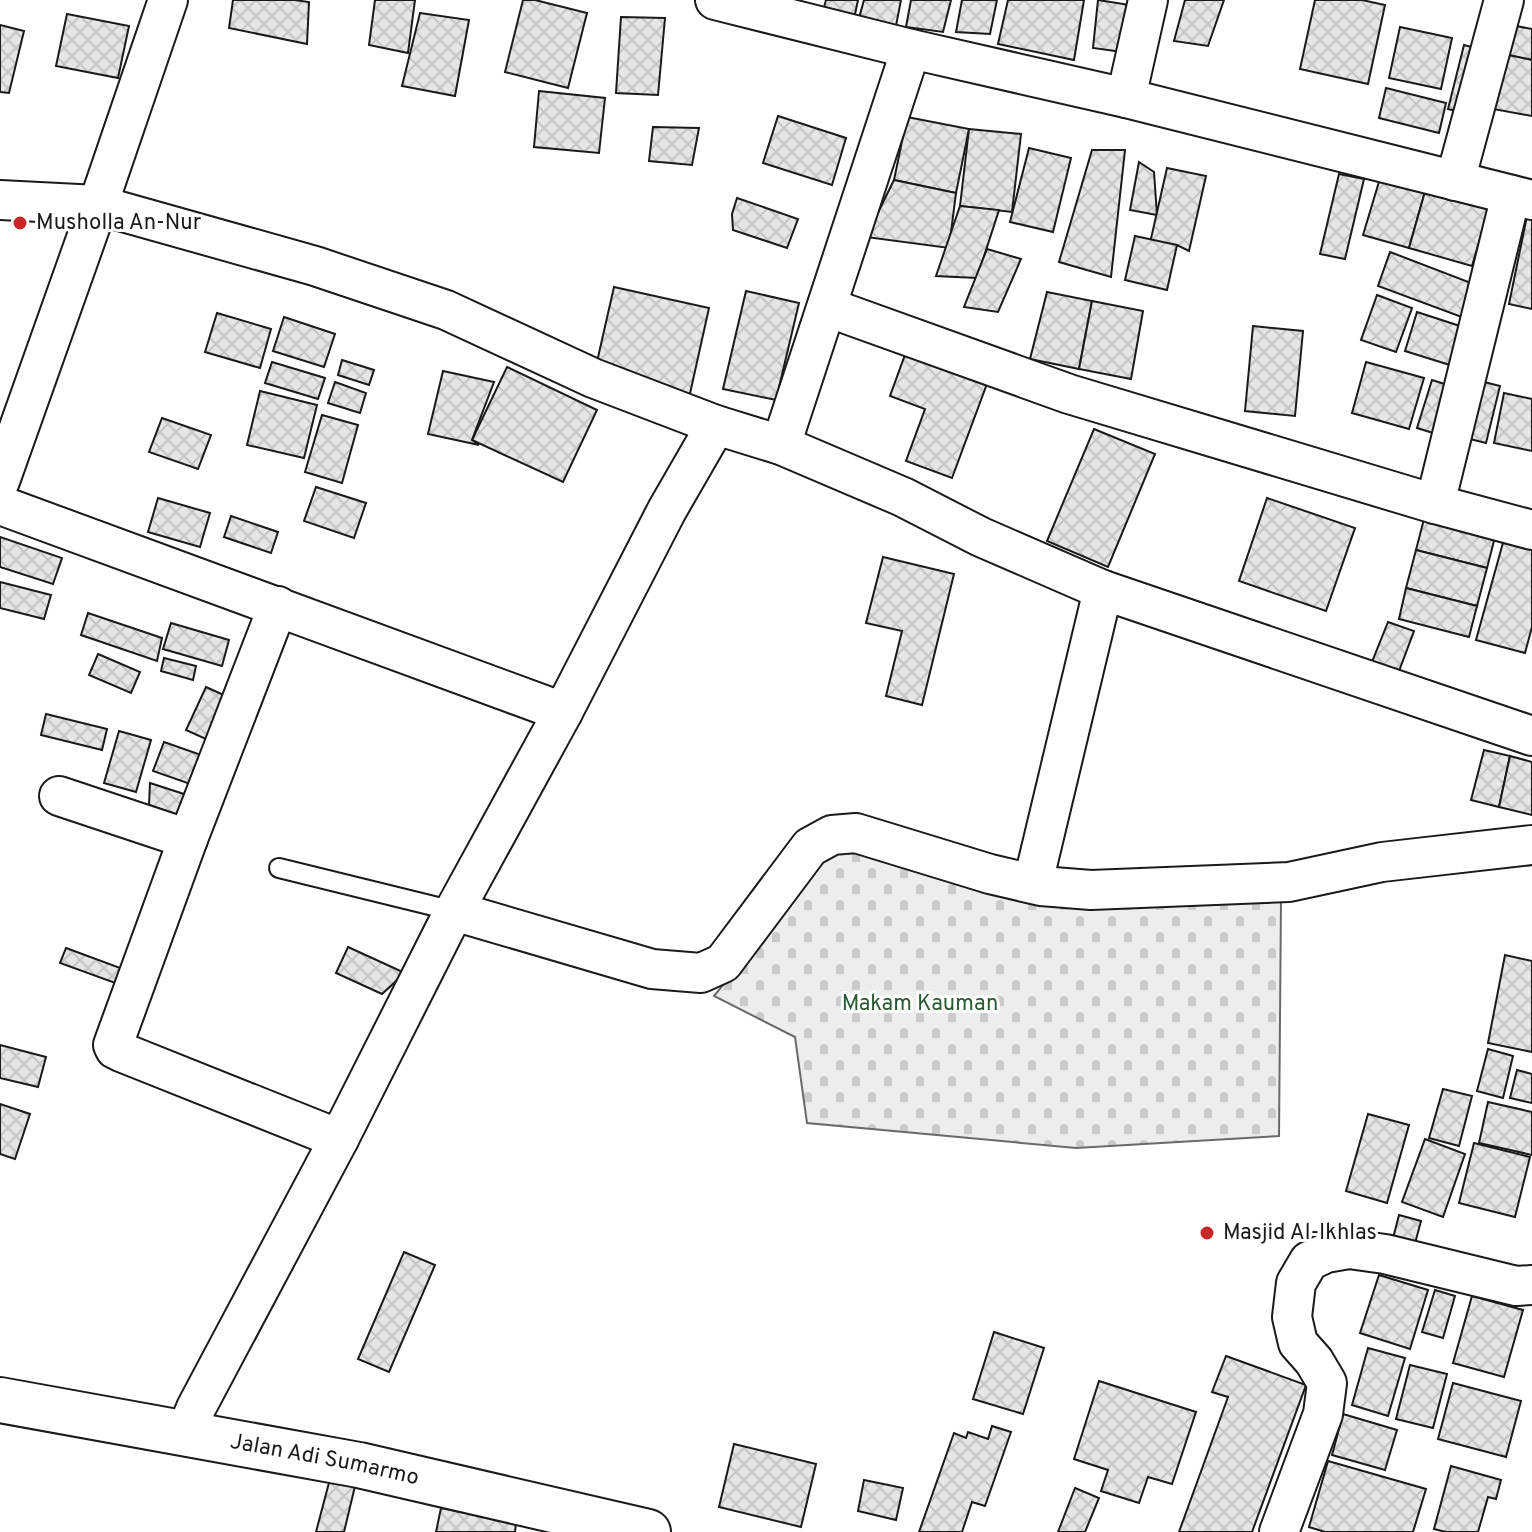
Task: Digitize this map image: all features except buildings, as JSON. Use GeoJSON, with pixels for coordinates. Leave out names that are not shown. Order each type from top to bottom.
{"type":"FeatureCollection","features":[{"type":"Feature","properties":{"kind":"main road","name":"Jalan Adi Sumarmo"},"geometry":{"type":"LineString","coordinates":[[1,1404],[186,1432],[359,1465],[538,1519],[648,1532]]}},
{"type":"Feature","properties":{"kind":"street"},"geometry":{"type":"LineString","coordinates":[[0,481],[168,0]]}},
{"type":"Feature","properties":{"kind":"street"},"geometry":{"type":"LineString","coordinates":[[715,0],[809,11],[911,49],[1126,98],[1522,198],[1435,504]]}},
{"type":"Feature","properties":{"kind":"street"},"geometry":{"type":"LineString","coordinates":[[1126,98],[1148,0]]}},
{"type":"Feature","properties":{"kind":"street"},"geometry":{"type":"LineString","coordinates":[[1455,181],[1504,0]]}},
{"type":"Feature","properties":{"kind":"street"},"geometry":{"type":"LineString","coordinates":[[781,445],[911,49]]}},
{"type":"Feature","properties":{"kind":"street"},"geometry":{"type":"LineString","coordinates":[[0,200],[98,205],[315,266],[446,310],[593,378],[716,425],[781,445],[903,497],[981,537],[1103,590],[1532,736]]}},
{"type":"Feature","properties":{"kind":"street"},"geometry":{"type":"LineString","coordinates":[[827,307],[1069,394],[1532,530]]}},
{"type":"Feature","properties":{"kind":"street"},"geometry":{"type":"LineString","coordinates":[[186,1432],[454,911],[563,712],[667,510],[716,425]]}},
{"type":"Feature","properties":{"kind":"street"},"geometry":{"type":"LineString","coordinates":[[0,505],[563,712]]}},
{"type":"Feature","properties":{"kind":"street"},"geometry":{"type":"LineString","coordinates":[[1037,866],[1103,590]]}},
{"type":"Feature","properties":{"kind":"street"},"geometry":{"type":"LineString","coordinates":[[278,606],[113,1045],[115,1049],[339,1139]]}},
{"type":"Feature","properties":{"kind":"street"},"geometry":{"type":"LineString","coordinates":[[59,796],[188,839]]}},
{"type":"Feature","properties":{"kind":"street"},"geometry":{"type":"LineString","coordinates":[[454,911],[652,969],[701,973],[723,963],[810,847],[832,835],[856,833],[990,874],[1041,886],[1091,890],[1289,882],[1382,862],[1532,845]]}},
{"type":"Feature","properties":{"kind":"street"},"geometry":{"type":"LineString","coordinates":[[1279,1532],[1323,1414],[1327,1383],[1298,1343],[1292,1317],[1296,1283],[1309,1261],[1326,1253],[1349,1249],[1385,1254],[1516,1286],[1532,1285]]}},
{"type":"Feature","properties":{"kind":"lane"},"geometry":{"type":"LineString","coordinates":[[279,868],[454,911]]}},
{"type":"Feature","properties":{"kind":"green space","name":"Makam Kauman"},"geometry":{"type":"Polygon","coordinates":[[[840,848],[1281,901],[1279,1136],[1076,1148],[807,1123],[795,1037],[714,996],[822,857],[840,848]]]}},
{"type":"Feature","properties":{"kind":"place","name":"Musholla An-Nur"},"geometry":{"type":"Point","coordinates":[20,223]}},
{"type":"Feature","properties":{"kind":"place","name":"Masjid Al-Ikhlas"},"geometry":{"type":"Point","coordinates":[1207,1233]}}]}
